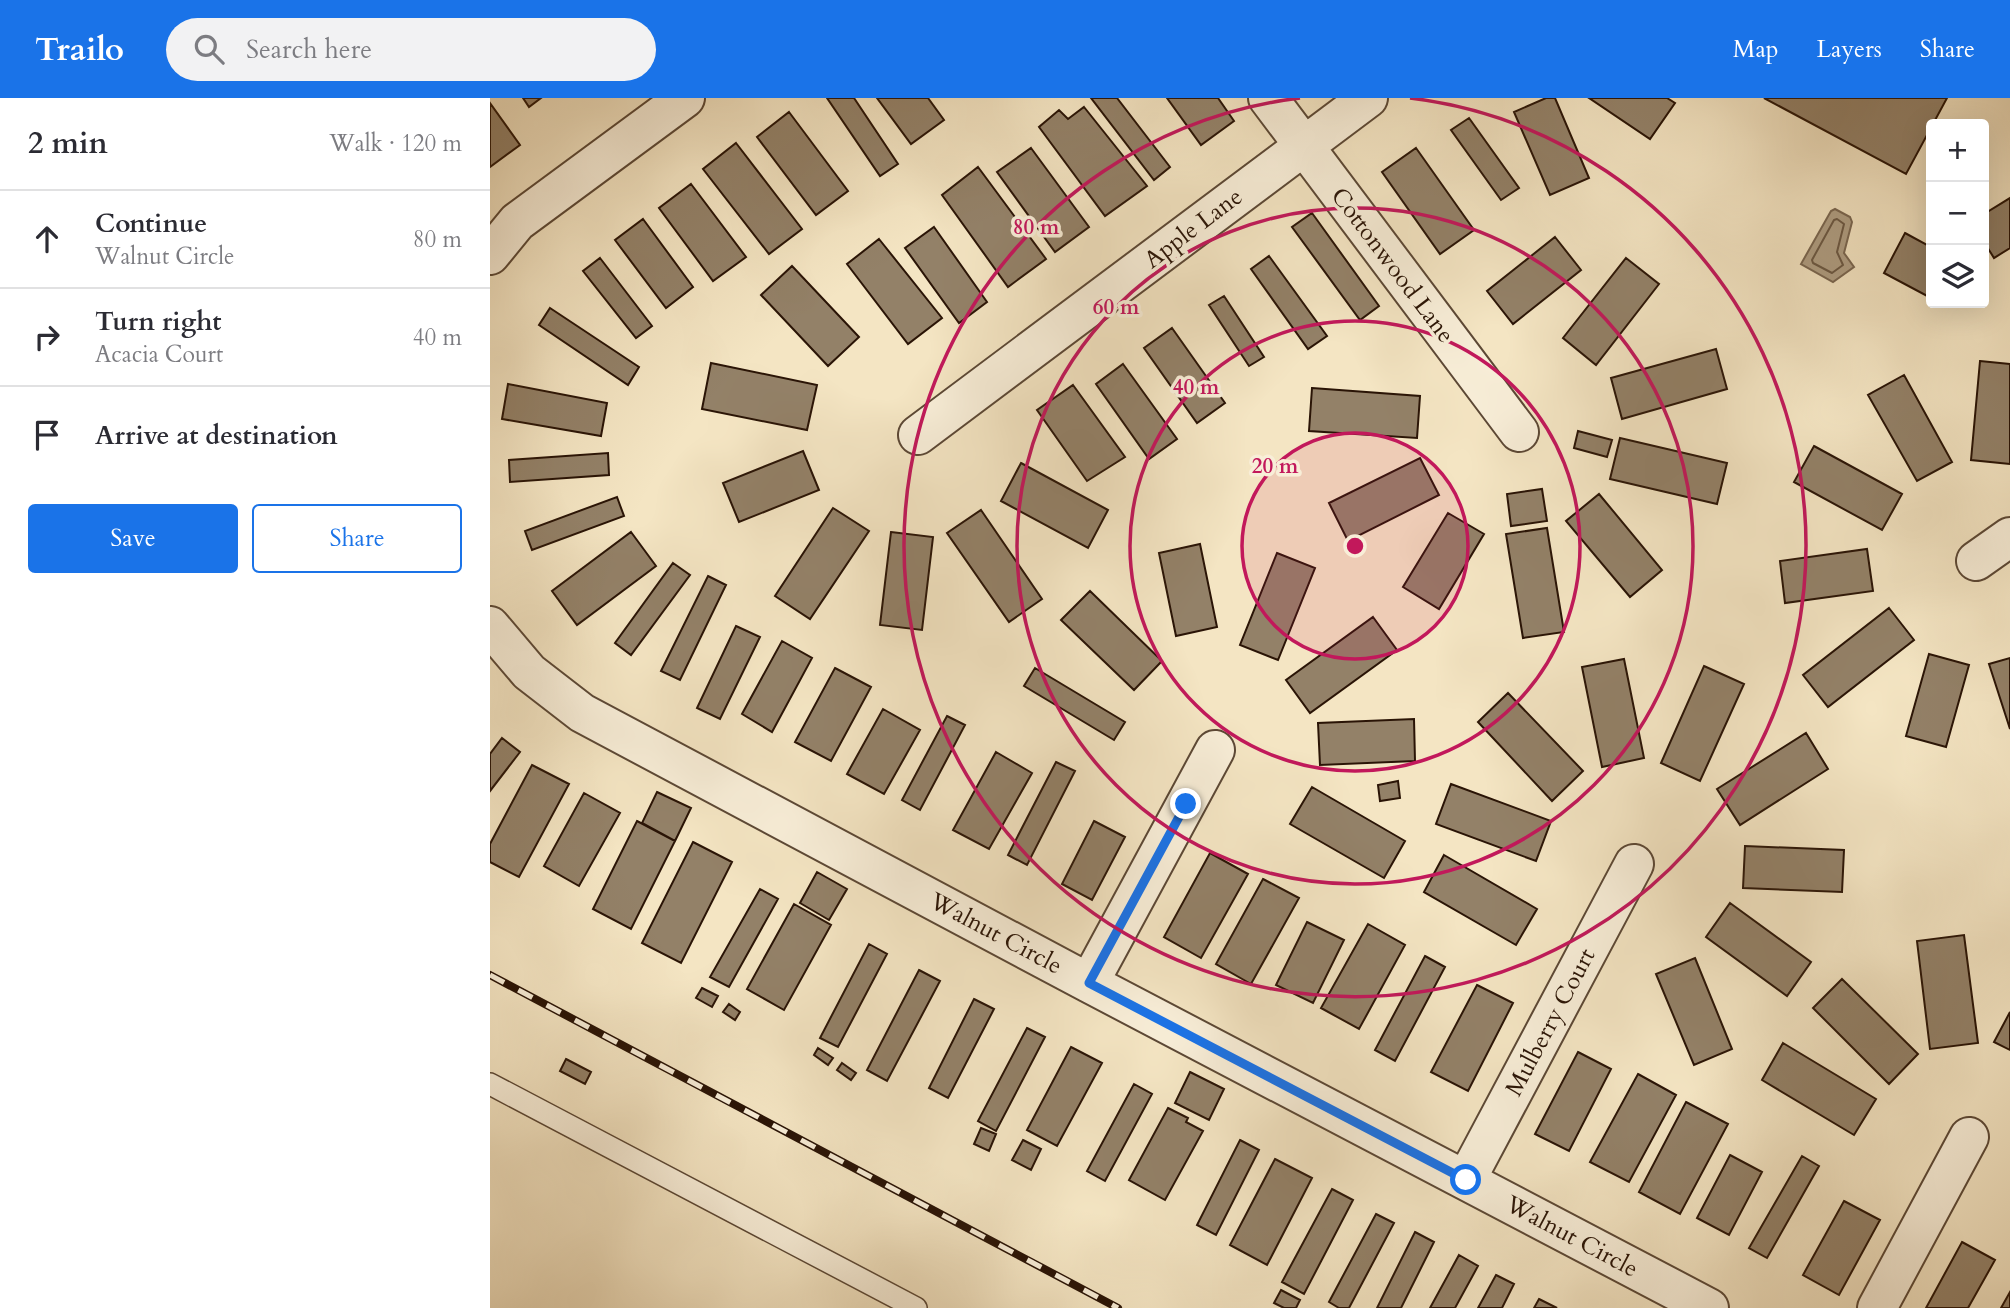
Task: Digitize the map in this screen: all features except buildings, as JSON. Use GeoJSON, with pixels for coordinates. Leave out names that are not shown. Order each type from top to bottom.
{"type":"FeatureCollection","features":[{"type":"Feature","properties":{"kind":"street"},"geometry":{"type":"LineString","coordinates":[[490,255],[517,222],[685,98]]}},
{"type":"Feature","properties":{"kind":"street","name":"Cottonwood Lane"},"geometry":{"type":"LineString","coordinates":[[1268,98],[1519,432]]}},
{"type":"Feature","properties":{"kind":"street","name":"Apple Lane"},"geometry":{"type":"LineString","coordinates":[[918,435],[1368,98]]}},
{"type":"Feature","properties":{"kind":"street"},"geometry":{"type":"LineString","coordinates":[[1976,561],[2010,537]]}},
{"type":"Feature","properties":{"kind":"street","name":"Walnut Circle"},"geometry":{"type":"LineString","coordinates":[[490,626],[529,672],[582,713],[1709,1308]]}},
{"type":"Feature","properties":{"kind":"street"},"geometry":{"type":"LineString","coordinates":[[1089,983],[1215,750]]}},
{"type":"Feature","properties":{"kind":"street","name":"Mulberry Court"},"geometry":{"type":"LineString","coordinates":[[1466,1180],[1634,864]]}},
{"type":"Feature","properties":{"kind":"street"},"geometry":{"type":"LineString","coordinates":[[1877,1308],[1969,1138]]}},
{"type":"Feature","properties":{"kind":"lane"},"geometry":{"type":"LineString","coordinates":[[490,1084],[916,1308]]}},
{"type":"Feature","properties":{"kind":"water"},"geometry":{"type":"Polygon","coordinates":[[[1835,209],[1850,217],[1852,222],[1844,253],[1854,267],[1833,282],[1801,264],[1831,211],[1835,209]]]}},
{"type":"Feature","properties":{"kind":"railway"},"geometry":{"type":"LineString","coordinates":[[490,975],[1118,1308]]}},
{"type":"Feature","properties":{"kind":"route"},"geometry":{"type":"LineString","coordinates":[[1186,804],[1089,983],[1466,1180]]}}]}
